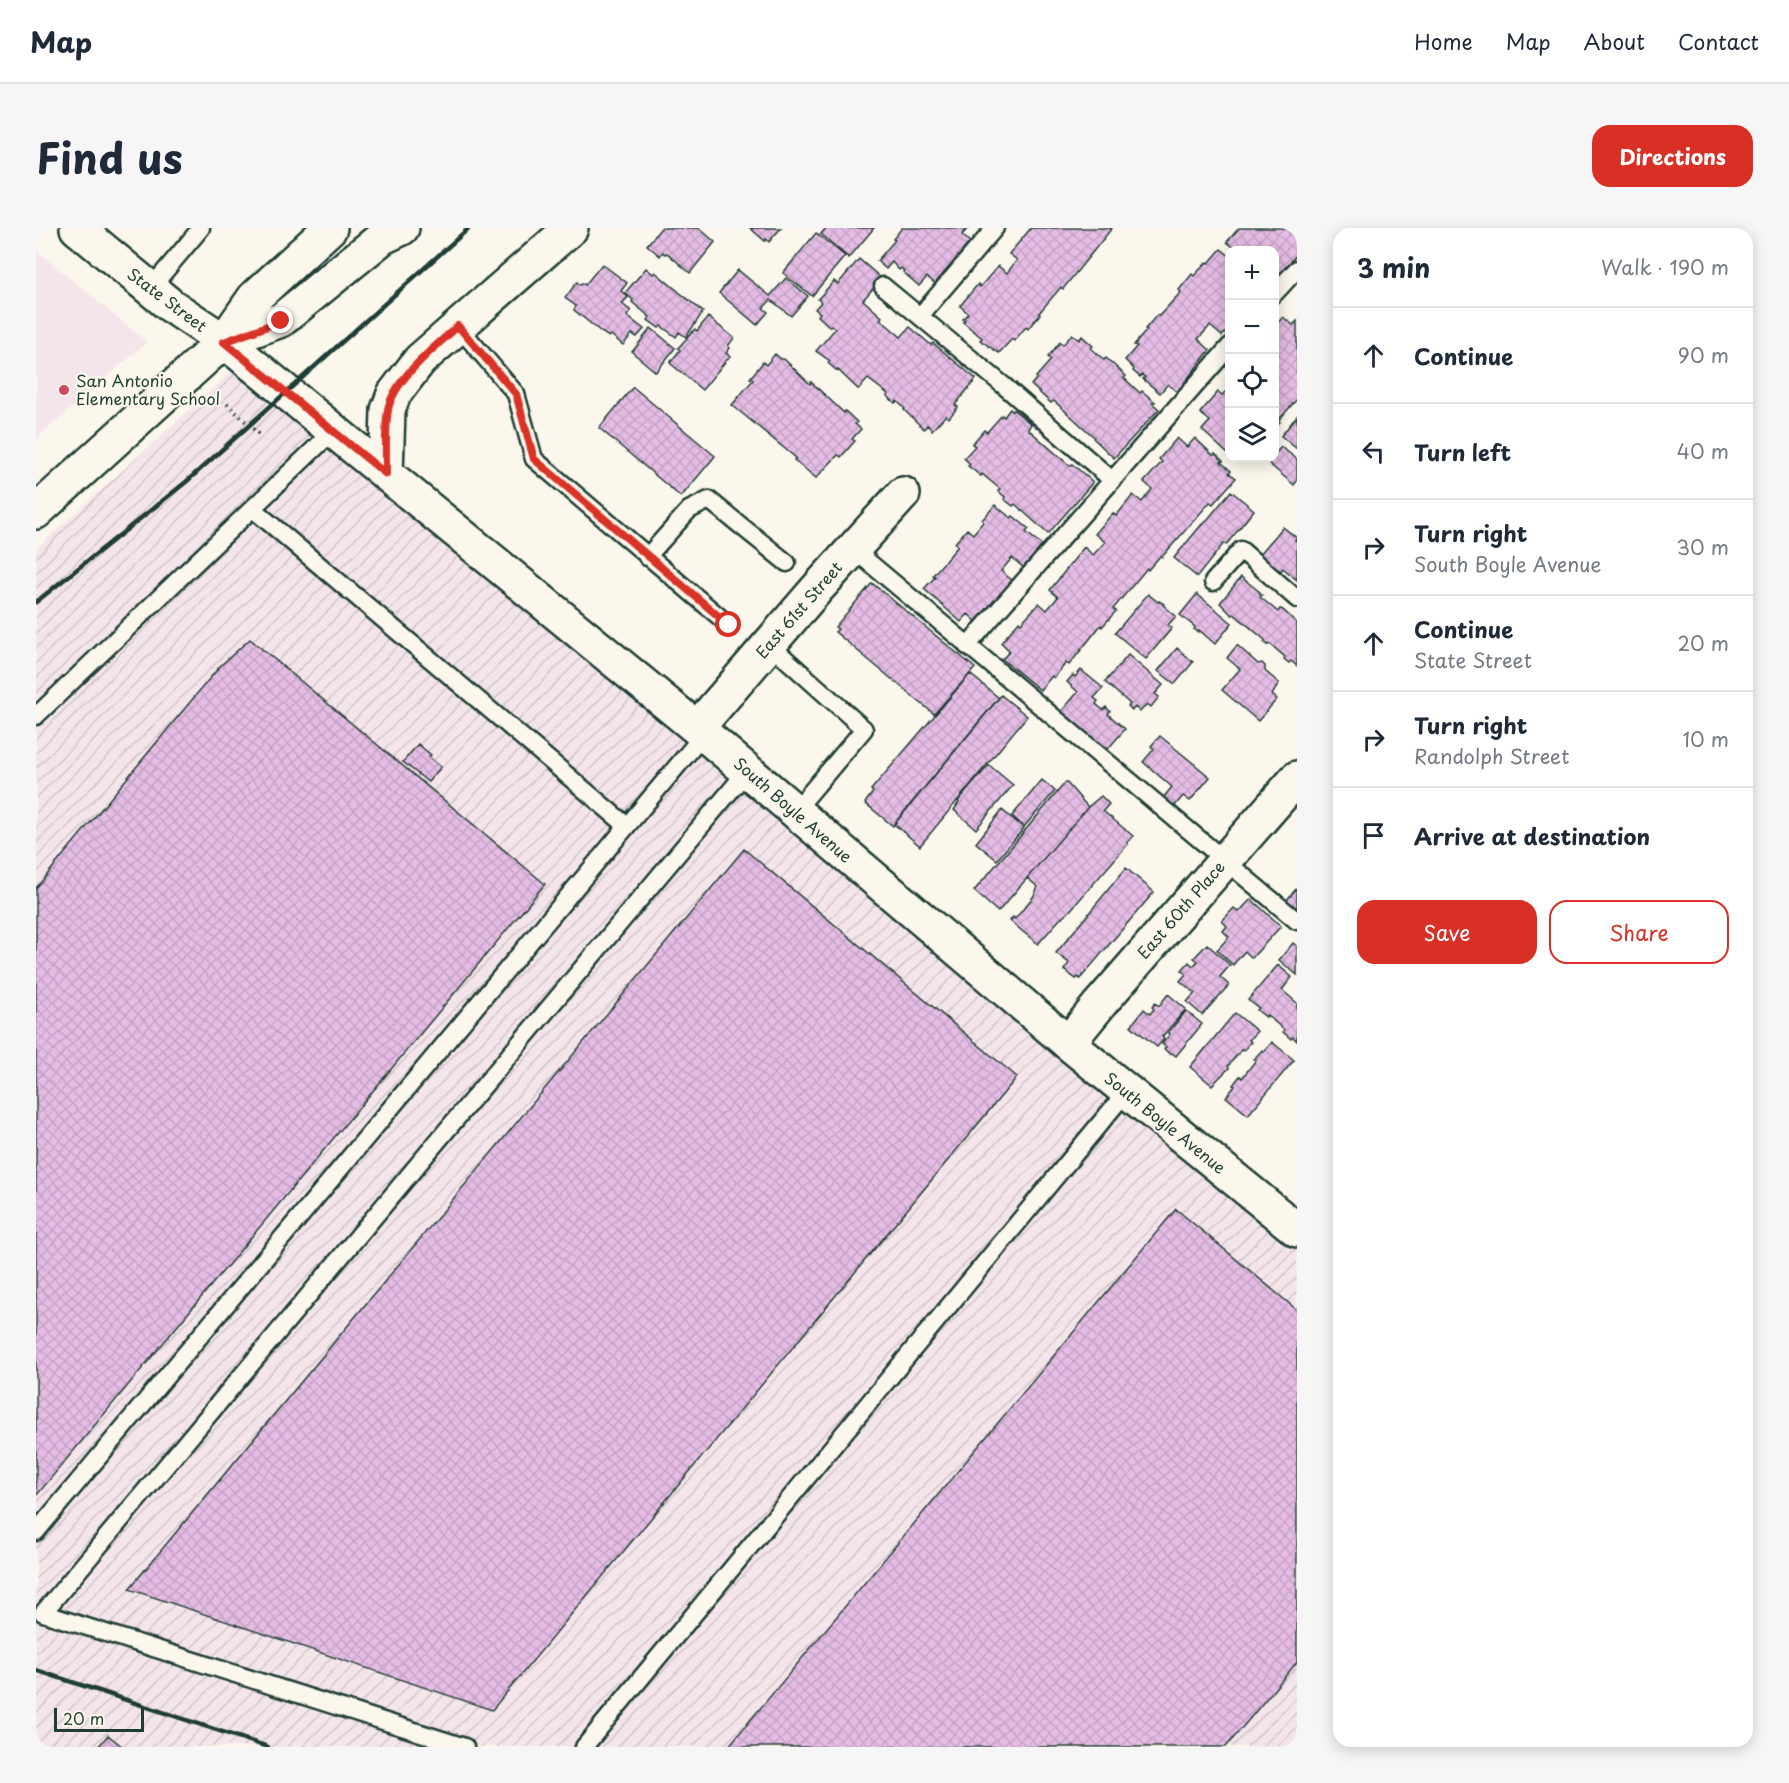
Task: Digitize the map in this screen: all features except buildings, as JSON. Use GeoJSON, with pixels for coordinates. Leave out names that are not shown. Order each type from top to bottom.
{"type":"FeatureCollection","features":[{"type":"Feature","properties":{"kind":"street"},"geometry":{"type":"LineString","coordinates":[[224,342],[281,321],[383,237],[402,228]]}},
{"type":"Feature","properties":{"kind":"street"},"geometry":{"type":"LineString","coordinates":[[386,474],[388,410],[394,394],[420,360],[571,228]]}},
{"type":"Feature","properties":{"kind":"street"},"geometry":{"type":"LineString","coordinates":[[36,512],[224,342],[254,298],[317,231]]}},
{"type":"Feature","properties":{"kind":"street","name":"State Street"},"geometry":{"type":"LineString","coordinates":[[92,233],[150,289],[224,342],[286,393]]}},
{"type":"Feature","properties":{"kind":"street","name":"South Boyle Avenue"},"geometry":{"type":"LineString","coordinates":[[286,393],[700,731],[1068,1044],[1297,1230]]}},
{"type":"Feature","properties":{"kind":"street","name":"East 61st Street"},"geometry":{"type":"LineString","coordinates":[[700,731],[769,644],[903,494]]}},
{"type":"Feature","properties":{"kind":"street","name":"East 60th Place"},"geometry":{"type":"LineString","coordinates":[[1068,1044],[1099,1005],[1297,778]]}},
{"type":"Feature","properties":{"kind":"lane"},"geometry":{"type":"LineString","coordinates":[[150,289],[201,228]]}},
{"type":"Feature","properties":{"kind":"lane"},"geometry":{"type":"LineString","coordinates":[[920,316],[995,228]]}},
{"type":"Feature","properties":{"kind":"lane"},"geometry":{"type":"LineString","coordinates":[[1279,289],[1297,269]]}},
{"type":"Feature","properties":{"kind":"lane"},"geometry":{"type":"LineString","coordinates":[[883,286],[1112,480]]}},
{"type":"Feature","properties":{"kind":"lane"},"geometry":{"type":"LineString","coordinates":[[458,326],[516,394],[534,459],[729,625]]}},
{"type":"Feature","properties":{"kind":"lane"},"geometry":{"type":"LineString","coordinates":[[967,646],[1225,352]]}},
{"type":"Feature","properties":{"kind":"lane"},"geometry":{"type":"LineString","coordinates":[[36,716],[333,431]]}},
{"type":"Feature","properties":{"kind":"lane"},"geometry":{"type":"LineString","coordinates":[[648,557],[689,510],[710,500],[787,563]]}},
{"type":"Feature","properties":{"kind":"lane"},"geometry":{"type":"LineString","coordinates":[[252,509],[627,826]]}},
{"type":"Feature","properties":{"kind":"lane"},"geometry":{"type":"LineString","coordinates":[[853,549],[1297,921]]}},
{"type":"Feature","properties":{"kind":"lane"},"geometry":{"type":"LineString","coordinates":[[1213,582],[1241,550],[1297,599]]}},
{"type":"Feature","properties":{"kind":"lane"},"geometry":{"type":"LineString","coordinates":[[769,644],[864,729],[794,812]]}},
{"type":"Feature","properties":{"kind":"lane"},"geometry":{"type":"LineString","coordinates":[[36,1532],[627,826],[700,731]]}},
{"type":"Feature","properties":{"kind":"lane"},"geometry":{"type":"LineString","coordinates":[[465,1747],[43,1613],[747,771]]}},
{"type":"Feature","properties":{"kind":"lane"},"geometry":{"type":"LineString","coordinates":[[584,1747],[1126,1092]]}},
{"type":"Feature","properties":{"kind":"path"},"geometry":{"type":"LineString","coordinates":[[227,404],[262,437]]}},
{"type":"Feature","properties":{"kind":"shaded area","name":"San Antonio Elementary School"},"geometry":{"type":"Polygon","coordinates":[[[36,250],[147,342],[36,439],[36,250]]]}},
{"type":"Feature","properties":{"kind":"shaded area"},"geometry":{"type":"Polygon","coordinates":[[[250,355],[1297,1230],[1297,1747],[36,1747],[36,549],[250,355]]]}},
{"type":"Feature","properties":{"kind":"railway"},"geometry":{"type":"LineString","coordinates":[[36,602],[186,482],[469,228]]}},
{"type":"Feature","properties":{"kind":"railway"},"geometry":{"type":"LineString","coordinates":[[36,1670],[268,1747]]}},
{"type":"Feature","properties":{"kind":"place","name":"San Antonio Elementary School"},"geometry":{"type":"Point","coordinates":[64,390]}},
{"type":"Feature","properties":{"kind":"route"},"geometry":{"type":"LineString","coordinates":[[281,321],[224,342],[386,474],[388,410],[394,394],[420,360],[458,326],[516,394],[534,459],[729,625]]}}]}
